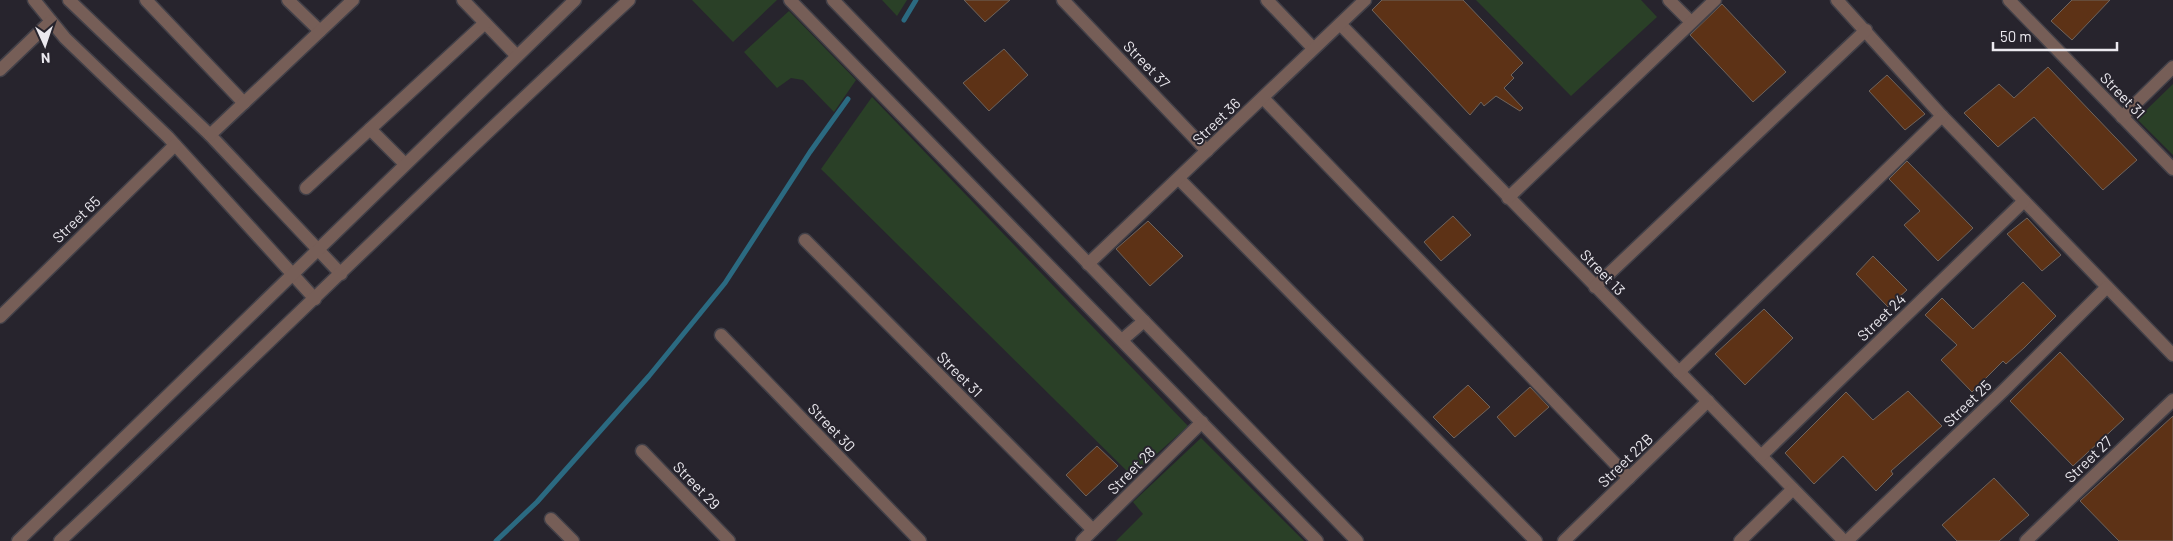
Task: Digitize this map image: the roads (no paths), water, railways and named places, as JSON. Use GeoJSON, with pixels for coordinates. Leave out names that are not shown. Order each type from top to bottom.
{"type":"FeatureCollection","features":[{"type":"Feature","properties":{"kind":"street"},"geometry":{"type":"LineString","coordinates":[[34,0],[65,38],[175,145],[315,299]]}},
{"type":"Feature","properties":{"kind":"street"},"geometry":{"type":"LineString","coordinates":[[68,0],[210,135],[341,274]]}},
{"type":"Feature","properties":{"kind":"street"},"geometry":{"type":"LineString","coordinates":[[146,0],[244,103]]}},
{"type":"Feature","properties":{"kind":"street"},"geometry":{"type":"LineString","coordinates":[[288,0],[320,31]]}},
{"type":"Feature","properties":{"kind":"street"},"geometry":{"type":"LineString","coordinates":[[210,135],[353,0]]}},
{"type":"Feature","properties":{"kind":"street"},"geometry":{"type":"LineString","coordinates":[[463,0],[517,56]]}},
{"type":"Feature","properties":{"kind":"street"},"geometry":{"type":"LineString","coordinates":[[18,541],[575,0]]}},
{"type":"Feature","properties":{"kind":"street"},"geometry":{"type":"LineString","coordinates":[[60,541],[315,299],[513,107],[629,0]]}},
{"type":"Feature","properties":{"kind":"street"},"geometry":{"type":"LineString","coordinates":[[790,0],[1318,541]]}},
{"type":"Feature","properties":{"kind":"street"},"geometry":{"type":"LineString","coordinates":[[833,0],[1357,541]]}},
{"type":"Feature","properties":{"kind":"street","name":"Street 37"},"geometry":{"type":"LineString","coordinates":[[1063,0],[1208,151]]}},
{"type":"Feature","properties":{"kind":"street"},"geometry":{"type":"LineString","coordinates":[[1267,0],[1313,48]]}},
{"type":"Feature","properties":{"kind":"street","name":"Street 36"},"geometry":{"type":"LineString","coordinates":[[1088,264],[1365,0]]}},
{"type":"Feature","properties":{"kind":"street"},"geometry":{"type":"LineString","coordinates":[[1669,0],[1691,22]]}},
{"type":"Feature","properties":{"kind":"street"},"geometry":{"type":"LineString","coordinates":[[1508,198],[1714,0]]}},
{"type":"Feature","properties":{"kind":"street"},"geometry":{"type":"LineString","coordinates":[[1837,0],[1942,116],[2173,354]]}},
{"type":"Feature","properties":{"kind":"street","name":"Street 31"},"geometry":{"type":"LineString","coordinates":[[2009,0],[2173,169]]}},
{"type":"Feature","properties":{"kind":"street"},"geometry":{"type":"LineString","coordinates":[[0,70],[51,20]]}},
{"type":"Feature","properties":{"kind":"street"},"geometry":{"type":"LineString","coordinates":[[306,188],[485,23]]}},
{"type":"Feature","properties":{"kind":"street","name":"Street 13"},"geometry":{"type":"LineString","coordinates":[[1340,24],[1845,541]]}},
{"type":"Feature","properties":{"kind":"street"},"geometry":{"type":"LineString","coordinates":[[1595,287],[1866,30]]}},
{"type":"Feature","properties":{"kind":"street"},"geometry":{"type":"LineString","coordinates":[[2122,117],[2173,68]]}},
{"type":"Feature","properties":{"kind":"street"},"geometry":{"type":"LineString","coordinates":[[1263,98],[1629,478]]}},
{"type":"Feature","properties":{"kind":"street"},"geometry":{"type":"LineString","coordinates":[[1679,372],[1942,116]]}},
{"type":"Feature","properties":{"kind":"street"},"geometry":{"type":"LineString","coordinates":[[370,129],[405,164]]}},
{"type":"Feature","properties":{"kind":"street","name":"Street 65"},"geometry":{"type":"LineString","coordinates":[[0,316],[175,145]]}},
{"type":"Feature","properties":{"kind":"street"},"geometry":{"type":"LineString","coordinates":[[1179,179],[1536,541]]}},
{"type":"Feature","properties":{"kind":"street","name":"Street 24"},"geometry":{"type":"LineString","coordinates":[[1761,456],[2024,201]]}},
{"type":"Feature","properties":{"kind":"street","name":"Street 31"},"geometry":{"type":"LineString","coordinates":[[805,240],[1093,530]]}},
{"type":"Feature","properties":{"kind":"street","name":"Street 25"},"geometry":{"type":"LineString","coordinates":[[1845,541],[2003,391],[2107,287]]}},
{"type":"Feature","properties":{"kind":"street"},"geometry":{"type":"LineString","coordinates":[[1122,340],[1144,321]]}},
{"type":"Feature","properties":{"kind":"street","name":"Street 30"},"geometry":{"type":"LineString","coordinates":[[721,335],[920,541]]}},
{"type":"Feature","properties":{"kind":"street","name":"Street 27"},"geometry":{"type":"LineString","coordinates":[[2026,541],[2173,400]]}},
{"type":"Feature","properties":{"kind":"street","name":"Street 22B"},"geometry":{"type":"LineString","coordinates":[[1564,541],[1708,401]]}},
{"type":"Feature","properties":{"kind":"street","name":"Street 28"},"geometry":{"type":"LineString","coordinates":[[1082,541],[1202,422]]}},
{"type":"Feature","properties":{"kind":"street","name":"Street 29"},"geometry":{"type":"LineString","coordinates":[[642,451],[729,541]]}},
{"type":"Feature","properties":{"kind":"street"},"geometry":{"type":"LineString","coordinates":[[1740,541],[1793,488]]}},
{"type":"Feature","properties":{"kind":"street"},"geometry":{"type":"LineString","coordinates":[[551,519],[573,541]]}},
{"type":"Feature","properties":{"kind":"waterway"},"geometry":{"type":"LineString","coordinates":[[904,20],[916,0]]}},
{"type":"Feature","properties":{"kind":"waterway"},"geometry":{"type":"LineString","coordinates":[[496,541],[537,502],[649,376],[725,283],[810,152],[848,99]]}}]}
